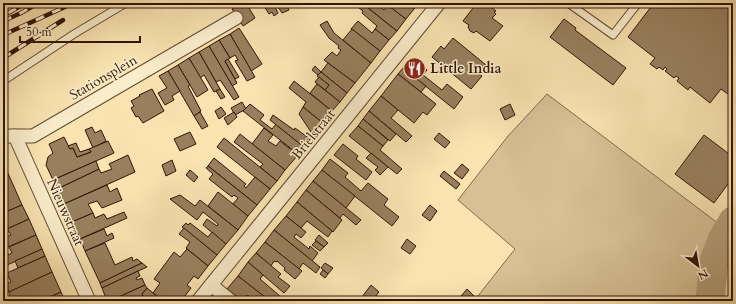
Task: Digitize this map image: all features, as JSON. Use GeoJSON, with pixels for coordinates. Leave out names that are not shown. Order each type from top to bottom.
{"type":"FeatureCollection","features":[{"type":"Feature","properties":{"kind":"street","name":"Brielstraat"},"geometry":{"type":"LineString","coordinates":[[198,301],[439,3]]}},
{"type":"Feature","properties":{"kind":"street","name":"Stationsplein"},"geometry":{"type":"LineString","coordinates":[[9,136],[33,136],[236,18]]}},
{"type":"Feature","properties":{"kind":"street","name":"Nieuwstraat"},"geometry":{"type":"LineString","coordinates":[[9,136],[89,301]]}},
{"type":"Feature","properties":{"kind":"street"},"geometry":{"type":"LineString","coordinates":[[211,285],[231,301]]}},
{"type":"Feature","properties":{"kind":"lane"},"geometry":{"type":"LineString","coordinates":[[3,81],[74,34],[126,3]]}},
{"type":"Feature","properties":{"kind":"lane"},"geometry":{"type":"LineString","coordinates":[[568,3],[613,35],[638,3]]}},
{"type":"Feature","properties":{"kind":"shaded area"},"geometry":{"type":"Polygon","coordinates":[[[547,94],[727,230],[716,256],[710,301],[474,301],[515,249],[458,200],[508,136],[547,94]]]}},
{"type":"Feature","properties":{"kind":"building"},"geometry":{"type":"Polygon","coordinates":[[[242,3],[246,3],[255,18],[243,26],[232,9],[242,3]]]}},
{"type":"Feature","properties":{"kind":"building"},"geometry":{"type":"Polygon","coordinates":[[[262,3],[273,3],[278,13],[274,16],[272,12],[269,14],[262,3]]]}},
{"type":"Feature","properties":{"kind":"building"},"geometry":{"type":"Polygon","coordinates":[[[285,3],[289,10],[282,13],[278,7],[285,3]]]}},
{"type":"Feature","properties":{"kind":"building"},"geometry":{"type":"Polygon","coordinates":[[[357,3],[362,3],[397,31],[389,40],[375,29],[377,26],[355,5],[357,3]]]}},
{"type":"Feature","properties":{"kind":"building"},"geometry":{"type":"Polygon","coordinates":[[[362,3],[375,3],[384,10],[388,5],[406,19],[397,31],[362,3]]]}},
{"type":"Feature","properties":{"kind":"building"},"geometry":{"type":"Polygon","coordinates":[[[385,3],[409,3],[414,9],[406,19],[385,3]]]}},
{"type":"Feature","properties":{"kind":"building"},"geometry":{"type":"Polygon","coordinates":[[[409,3],[416,3],[414,9],[409,3]]]}},
{"type":"Feature","properties":{"kind":"building"},"geometry":{"type":"Polygon","coordinates":[[[473,3],[486,3],[496,11],[494,12],[496,14],[492,18],[503,26],[490,41],[476,31],[474,33],[470,31],[468,27],[469,25],[463,21],[473,8],[473,3]]]}},
{"type":"Feature","properties":{"kind":"building"},"geometry":{"type":"Polygon","coordinates":[[[654,3],[733,3],[732,97],[721,89],[710,103],[690,87],[688,90],[677,81],[679,78],[676,76],[674,78],[665,71],[667,69],[665,67],[663,70],[659,67],[657,69],[650,64],[655,58],[628,37],[654,3]]]}},
{"type":"Feature","properties":{"kind":"building"},"geometry":{"type":"Polygon","coordinates":[[[564,19],[576,28],[575,30],[626,68],[613,85],[550,37],[564,19]]]}},
{"type":"Feature","properties":{"kind":"building"},"geometry":{"type":"Polygon","coordinates":[[[327,21],[334,33],[371,63],[355,83],[324,60],[332,52],[337,56],[341,50],[338,48],[339,46],[329,38],[320,25],[327,21]]]}},
{"type":"Feature","properties":{"kind":"building"},"geometry":{"type":"Polygon","coordinates":[[[358,21],[372,33],[375,29],[389,40],[380,51],[351,29],[358,21]]]}},
{"type":"Feature","properties":{"kind":"building"},"geometry":{"type":"Polygon","coordinates":[[[239,28],[262,64],[251,71],[230,34],[239,28]]]}},
{"type":"Feature","properties":{"kind":"building"},"geometry":{"type":"Polygon","coordinates":[[[352,29],[380,51],[371,63],[343,40],[352,29]]]}},
{"type":"Feature","properties":{"kind":"building"},"geometry":{"type":"Polygon","coordinates":[[[230,34],[255,77],[247,81],[235,61],[238,60],[235,55],[230,58],[219,40],[230,34]]]}},
{"type":"Feature","properties":{"kind":"building"},"geometry":{"type":"Polygon","coordinates":[[[453,38],[486,65],[479,74],[482,76],[471,89],[432,57],[441,46],[444,49],[453,38]]]}},
{"type":"Feature","properties":{"kind":"building"},"geometry":{"type":"Polygon","coordinates":[[[219,40],[230,58],[225,61],[237,83],[232,86],[209,46],[219,40]]]}},
{"type":"Feature","properties":{"kind":"building"},"geometry":{"type":"Polygon","coordinates":[[[209,46],[239,97],[234,100],[220,80],[216,82],[199,52],[209,46]]]}},
{"type":"Feature","properties":{"kind":"building"},"geometry":{"type":"Polygon","coordinates":[[[199,52],[220,89],[214,92],[204,75],[200,78],[189,58],[199,52]]]}},
{"type":"Feature","properties":{"kind":"building"},"geometry":{"type":"Polygon","coordinates":[[[189,58],[208,90],[197,97],[178,65],[189,58]]]}},
{"type":"Feature","properties":{"kind":"building"},"geometry":{"type":"Polygon","coordinates":[[[412,58],[427,70],[423,75],[442,90],[447,84],[463,97],[454,109],[403,68],[412,58]]]}},
{"type":"Feature","properties":{"kind":"building"},"geometry":{"type":"Polygon","coordinates":[[[228,59],[239,77],[235,79],[225,61],[228,59]]]}},
{"type":"Feature","properties":{"kind":"building"},"geometry":{"type":"Polygon","coordinates":[[[328,63],[355,83],[347,93],[321,72],[328,63]]]}},
{"type":"Feature","properties":{"kind":"building"},"geometry":{"type":"Polygon","coordinates":[[[178,65],[190,85],[188,86],[201,111],[194,116],[168,71],[178,65]]]}},
{"type":"Feature","properties":{"kind":"building"},"geometry":{"type":"Polygon","coordinates":[[[315,66],[321,72],[318,75],[312,70],[315,66]]]}},
{"type":"Feature","properties":{"kind":"building"},"geometry":{"type":"Polygon","coordinates":[[[403,68],[426,86],[421,92],[398,74],[403,68]]]}},
{"type":"Feature","properties":{"kind":"building"},"geometry":{"type":"Polygon","coordinates":[[[168,71],[180,91],[172,96],[174,100],[165,105],[158,93],[167,88],[159,76],[168,71]]]}},
{"type":"Feature","properties":{"kind":"building"},"geometry":{"type":"Polygon","coordinates":[[[321,72],[347,93],[340,102],[325,90],[329,85],[317,76],[321,72]]]}},
{"type":"Feature","properties":{"kind":"building"},"geometry":{"type":"Polygon","coordinates":[[[398,74],[436,104],[427,115],[423,112],[414,123],[381,96],[398,74]]]}},
{"type":"Feature","properties":{"kind":"building"},"geometry":{"type":"Polygon","coordinates":[[[319,77],[329,85],[325,90],[315,82],[319,77]]]}},
{"type":"Feature","properties":{"kind":"building"},"geometry":{"type":"Polygon","coordinates":[[[294,81],[332,111],[323,123],[303,107],[306,102],[289,88],[294,81]]]}},
{"type":"Feature","properties":{"kind":"building"},"geometry":{"type":"Polygon","coordinates":[[[317,84],[340,102],[332,111],[310,93],[317,84]]]}},
{"type":"Feature","properties":{"kind":"building"},"geometry":{"type":"Polygon","coordinates":[[[152,89],[164,111],[143,123],[138,116],[136,117],[131,108],[134,106],[131,101],[140,96],[139,95],[152,89]]]}},
{"type":"Feature","properties":{"kind":"building"},"geometry":{"type":"Polygon","coordinates":[[[220,89],[225,97],[221,99],[216,91],[220,89]]]}},
{"type":"Feature","properties":{"kind":"building"},"geometry":{"type":"Polygon","coordinates":[[[381,96],[398,110],[391,118],[412,136],[406,142],[369,111],[381,96]]]}},
{"type":"Feature","properties":{"kind":"building"},"geometry":{"type":"Polygon","coordinates":[[[242,102],[246,109],[235,115],[231,108],[242,102]]]}},
{"type":"Feature","properties":{"kind":"building"},"geometry":{"type":"Polygon","coordinates":[[[250,104],[264,115],[260,120],[272,129],[276,124],[304,147],[298,154],[243,111],[250,104]]]}},
{"type":"Feature","properties":{"kind":"building"},"geometry":{"type":"Polygon","coordinates":[[[510,104],[515,115],[505,120],[500,109],[510,104]]]}},
{"type":"Feature","properties":{"kind":"building"},"geometry":{"type":"Polygon","coordinates":[[[221,107],[226,114],[219,119],[215,111],[221,107]]]}},
{"type":"Feature","properties":{"kind":"building"},"geometry":{"type":"Polygon","coordinates":[[[303,107],[323,123],[313,135],[299,114],[303,107]]]}},
{"type":"Feature","properties":{"kind":"building"},"geometry":{"type":"Polygon","coordinates":[[[369,111],[396,134],[390,141],[363,119],[369,111]]]}},
{"type":"Feature","properties":{"kind":"building"},"geometry":{"type":"Polygon","coordinates":[[[200,112],[208,126],[202,129],[194,116],[200,112]]]}},
{"type":"Feature","properties":{"kind":"building"},"geometry":{"type":"Polygon","coordinates":[[[234,112],[237,117],[228,125],[224,118],[234,112]]]}},
{"type":"Feature","properties":{"kind":"building"},"geometry":{"type":"Polygon","coordinates":[[[273,115],[310,139],[304,147],[270,120],[273,115]]]}},
{"type":"Feature","properties":{"kind":"building"},"geometry":{"type":"Polygon","coordinates":[[[363,119],[388,140],[383,146],[358,126],[363,119]]]}},
{"type":"Feature","properties":{"kind":"building"},"geometry":{"type":"Polygon","coordinates":[[[358,126],[383,146],[380,150],[402,169],[397,174],[349,136],[358,126]]]}},
{"type":"Feature","properties":{"kind":"building"},"geometry":{"type":"Polygon","coordinates":[[[92,127],[95,133],[101,130],[106,141],[93,148],[85,130],[92,127]]]}},
{"type":"Feature","properties":{"kind":"building"},"geometry":{"type":"Polygon","coordinates":[[[264,128],[273,135],[268,141],[276,146],[280,141],[298,155],[285,170],[252,144],[264,128]]]}},
{"type":"Feature","properties":{"kind":"building"},"geometry":{"type":"Polygon","coordinates":[[[190,132],[196,144],[180,151],[174,139],[190,132]]]}},
{"type":"Feature","properties":{"kind":"building"},"geometry":{"type":"Polygon","coordinates":[[[439,133],[450,142],[445,148],[434,139],[439,133]]]}},
{"type":"Feature","properties":{"kind":"building"},"geometry":{"type":"Polygon","coordinates":[[[240,134],[285,170],[277,181],[260,167],[263,164],[234,142],[240,134]]]}},
{"type":"Feature","properties":{"kind":"building"},"geometry":{"type":"Polygon","coordinates":[[[704,135],[733,157],[733,177],[714,203],[675,174],[704,135]]]}},
{"type":"Feature","properties":{"kind":"building"},"geometry":{"type":"Polygon","coordinates":[[[64,137],[70,149],[73,148],[77,157],[91,152],[89,149],[108,141],[114,153],[53,180],[46,165],[48,157],[53,153],[49,144],[64,137]]]}},
{"type":"Feature","properties":{"kind":"building"},"geometry":{"type":"Polygon","coordinates":[[[224,138],[277,181],[270,189],[217,147],[224,138]]]}},
{"type":"Feature","properties":{"kind":"building"},"geometry":{"type":"Polygon","coordinates":[[[76,143],[80,152],[89,149],[91,152],[77,157],[73,148],[70,149],[68,146],[76,143]]]}},
{"type":"Feature","properties":{"kind":"building"},"geometry":{"type":"Polygon","coordinates":[[[343,144],[358,156],[356,159],[372,172],[366,180],[334,155],[343,144]]]}},
{"type":"Feature","properties":{"kind":"building"},"geometry":{"type":"Polygon","coordinates":[[[371,153],[388,167],[380,175],[375,170],[378,167],[366,158],[371,153]]]}},
{"type":"Feature","properties":{"kind":"building"},"geometry":{"type":"Polygon","coordinates":[[[128,155],[135,172],[64,204],[57,189],[99,169],[101,173],[112,169],[109,164],[128,155]]]}},
{"type":"Feature","properties":{"kind":"building"},"geometry":{"type":"Polygon","coordinates":[[[214,158],[246,184],[244,186],[246,188],[255,177],[270,189],[257,205],[208,166],[214,158]]]}},
{"type":"Feature","properties":{"kind":"building"},"geometry":{"type":"Polygon","coordinates":[[[330,159],[348,173],[345,177],[361,191],[368,183],[388,199],[384,205],[399,217],[392,226],[322,170],[330,159]]]}},
{"type":"Feature","properties":{"kind":"building"},"geometry":{"type":"Polygon","coordinates":[[[172,160],[176,171],[166,176],[162,165],[172,160]]]}},
{"type":"Feature","properties":{"kind":"building"},"geometry":{"type":"Polygon","coordinates":[[[96,161],[99,169],[57,189],[53,180],[96,161]]]}},
{"type":"Feature","properties":{"kind":"building"},"geometry":{"type":"Polygon","coordinates":[[[3,162],[22,205],[3,213],[3,162]]]}},
{"type":"Feature","properties":{"kind":"building"},"geometry":{"type":"Polygon","coordinates":[[[462,164],[469,170],[462,179],[454,173],[462,164]]]}},
{"type":"Feature","properties":{"kind":"building"},"geometry":{"type":"Polygon","coordinates":[[[208,166],[257,205],[248,216],[233,204],[238,198],[234,195],[232,197],[209,179],[213,174],[206,168],[208,166]]]}},
{"type":"Feature","properties":{"kind":"building"},"geometry":{"type":"Polygon","coordinates":[[[190,170],[198,177],[194,182],[186,175],[190,170]]]}},
{"type":"Feature","properties":{"kind":"building"},"geometry":{"type":"Polygon","coordinates":[[[322,170],[355,196],[346,208],[313,181],[322,170]]]}},
{"type":"Feature","properties":{"kind":"building"},"geometry":{"type":"Polygon","coordinates":[[[444,171],[460,184],[456,189],[440,176],[444,171]]]}},
{"type":"Feature","properties":{"kind":"building"},"geometry":{"type":"Polygon","coordinates":[[[313,181],[361,220],[356,225],[343,214],[340,218],[306,190],[313,181]]]}},
{"type":"Feature","properties":{"kind":"building"},"geometry":{"type":"Polygon","coordinates":[[[107,185],[110,192],[117,188],[122,200],[102,208],[97,201],[88,204],[93,213],[72,222],[64,204],[107,185]]]}},
{"type":"Feature","properties":{"kind":"building"},"geometry":{"type":"Polygon","coordinates":[[[306,190],[342,220],[333,232],[297,202],[306,190]]]}},
{"type":"Feature","properties":{"kind":"building"},"geometry":{"type":"Polygon","coordinates":[[[218,192],[248,216],[238,230],[208,206],[218,192]]]}},
{"type":"Feature","properties":{"kind":"building"},"geometry":{"type":"Polygon","coordinates":[[[180,195],[195,206],[200,200],[238,230],[226,244],[203,225],[207,219],[217,226],[218,224],[203,212],[197,220],[170,199],[180,195]]]}},
{"type":"Feature","properties":{"kind":"building"},"geometry":{"type":"Polygon","coordinates":[[[297,202],[332,231],[328,237],[307,221],[301,228],[286,216],[297,202]]]}},
{"type":"Feature","properties":{"kind":"building"},"geometry":{"type":"Polygon","coordinates":[[[22,205],[29,219],[3,231],[3,213],[22,205]]]}},
{"type":"Feature","properties":{"kind":"building"},"geometry":{"type":"Polygon","coordinates":[[[430,205],[437,211],[430,221],[422,215],[430,205]]]}},
{"type":"Feature","properties":{"kind":"building"},"geometry":{"type":"Polygon","coordinates":[[[124,212],[127,218],[80,239],[72,222],[93,213],[95,218],[104,214],[107,219],[124,212]]]}},
{"type":"Feature","properties":{"kind":"building"},"geometry":{"type":"Polygon","coordinates":[[[286,216],[306,232],[301,238],[296,234],[294,237],[309,249],[310,246],[318,253],[312,261],[274,230],[286,216]]]}},
{"type":"Feature","properties":{"kind":"building"},"geometry":{"type":"Polygon","coordinates":[[[29,219],[36,235],[3,249],[3,238],[11,235],[7,229],[29,219]]]}},
{"type":"Feature","properties":{"kind":"building"},"geometry":{"type":"Polygon","coordinates":[[[186,223],[188,225],[190,223],[208,237],[212,232],[226,244],[217,255],[182,227],[186,223]]]}},
{"type":"Feature","properties":{"kind":"building"},"geometry":{"type":"Polygon","coordinates":[[[184,228],[217,255],[208,266],[186,248],[190,242],[179,234],[184,228]]]}},
{"type":"Feature","properties":{"kind":"building"},"geometry":{"type":"Polygon","coordinates":[[[104,229],[107,236],[112,233],[114,238],[85,251],[80,239],[104,229]]]}},
{"type":"Feature","properties":{"kind":"building"},"geometry":{"type":"Polygon","coordinates":[[[274,230],[320,267],[316,273],[303,263],[299,269],[265,242],[274,230]]]}},
{"type":"Feature","properties":{"kind":"building"},"geometry":{"type":"Polygon","coordinates":[[[36,235],[42,249],[3,267],[3,257],[12,253],[9,247],[36,235]]]}},
{"type":"Feature","properties":{"kind":"building"},"geometry":{"type":"Polygon","coordinates":[[[319,235],[328,243],[324,247],[315,240],[319,235]]]}},
{"type":"Feature","properties":{"kind":"building"},"geometry":{"type":"Polygon","coordinates":[[[407,239],[416,246],[410,254],[401,248],[407,239]]]}},
{"type":"Feature","properties":{"kind":"building"},"geometry":{"type":"Polygon","coordinates":[[[316,241],[324,247],[320,251],[312,245],[316,241]]]}},
{"type":"Feature","properties":{"kind":"building"},"geometry":{"type":"Polygon","coordinates":[[[265,242],[302,271],[295,279],[284,270],[285,268],[277,261],[274,261],[271,266],[256,253],[265,242]]]}},
{"type":"Feature","properties":{"kind":"building"},"geometry":{"type":"Polygon","coordinates":[[[105,243],[115,265],[132,257],[133,261],[137,259],[142,263],[100,283],[85,251],[105,243]]]}},
{"type":"Feature","properties":{"kind":"building"},"geometry":{"type":"Polygon","coordinates":[[[42,249],[45,256],[18,268],[15,261],[42,249]]]}},
{"type":"Feature","properties":{"kind":"building"},"geometry":{"type":"Polygon","coordinates":[[[187,249],[208,266],[198,279],[194,276],[187,285],[191,288],[181,301],[163,301],[153,293],[160,283],[154,279],[174,252],[180,257],[187,249]]]}},
{"type":"Feature","properties":{"kind":"building"},"geometry":{"type":"Polygon","coordinates":[[[256,253],[281,274],[278,277],[290,286],[284,293],[248,262],[256,253]]]}},
{"type":"Feature","properties":{"kind":"building"},"geometry":{"type":"Polygon","coordinates":[[[45,256],[52,272],[9,292],[6,284],[11,282],[7,273],[45,256]]]}},
{"type":"Feature","properties":{"kind":"building"},"geometry":{"type":"Polygon","coordinates":[[[248,262],[263,275],[260,279],[281,297],[278,301],[270,301],[238,276],[248,262]]]}},
{"type":"Feature","properties":{"kind":"building"},"geometry":{"type":"Polygon","coordinates":[[[142,263],[147,267],[102,288],[100,283],[142,263]]]}},
{"type":"Feature","properties":{"kind":"building"},"geometry":{"type":"Polygon","coordinates":[[[325,263],[333,268],[328,274],[321,268],[325,263]]]}},
{"type":"Feature","properties":{"kind":"building"},"geometry":{"type":"Polygon","coordinates":[[[323,270],[328,274],[325,278],[320,274],[323,270]]]}},
{"type":"Feature","properties":{"kind":"building"},"geometry":{"type":"Polygon","coordinates":[[[138,271],[140,276],[136,278],[137,280],[142,278],[145,285],[107,301],[102,288],[138,271]]]}},
{"type":"Feature","properties":{"kind":"building"},"geometry":{"type":"Polygon","coordinates":[[[52,272],[61,292],[41,301],[25,301],[24,298],[12,301],[9,292],[52,272]]]}},
{"type":"Feature","properties":{"kind":"building"},"geometry":{"type":"Polygon","coordinates":[[[238,276],[270,301],[255,301],[247,295],[242,300],[227,289],[238,276]]]}},
{"type":"Feature","properties":{"kind":"building"},"geometry":{"type":"Polygon","coordinates":[[[145,285],[147,288],[142,294],[145,299],[142,300],[140,296],[131,301],[110,301],[145,285]]]}},
{"type":"Feature","properties":{"kind":"building"},"geometry":{"type":"Polygon","coordinates":[[[371,285],[379,292],[372,301],[366,301],[362,297],[371,285]]]}},
{"type":"Feature","properties":{"kind":"building"},"geometry":{"type":"Polygon","coordinates":[[[147,288],[163,301],[140,301],[145,299],[142,294],[147,288]]]}},
{"type":"Feature","properties":{"kind":"building"},"geometry":{"type":"Polygon","coordinates":[[[467,289],[474,296],[470,301],[457,301],[467,289]]]}},
{"type":"Feature","properties":{"kind":"building"},"geometry":{"type":"Polygon","coordinates":[[[61,292],[65,301],[41,301],[61,292]]]}},
{"type":"Feature","properties":{"kind":"waterway"},"geometry":{"type":"LineString","coordinates":[[710,301],[714,261],[722,240],[733,221]]}},
{"type":"Feature","properties":{"kind":"railway"},"geometry":{"type":"LineString","coordinates":[[8,13],[26,3]]}},
{"type":"Feature","properties":{"kind":"railway"},"geometry":{"type":"LineString","coordinates":[[3,21],[38,3]]}},
{"type":"Feature","properties":{"kind":"railway"},"geometry":{"type":"LineString","coordinates":[[3,35],[67,6]]}},
{"type":"Feature","properties":{"kind":"railway"},"geometry":{"type":"LineString","coordinates":[[3,58],[63,20]]}},
{"type":"Feature","properties":{"kind":"place","name":"Little India"},"geometry":{"type":"Point","coordinates":[414,68]}}]}
